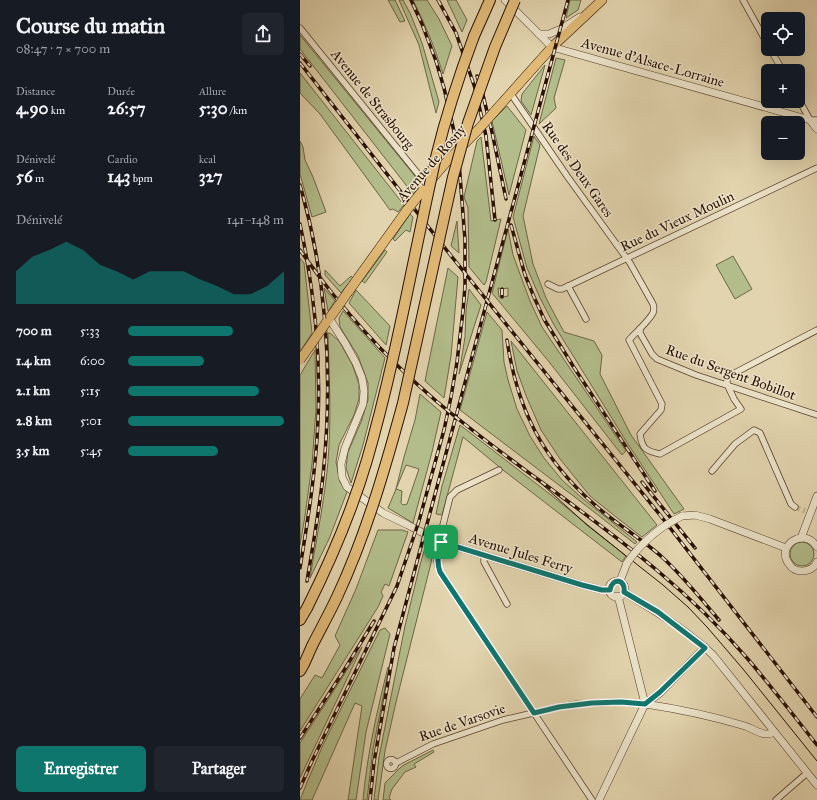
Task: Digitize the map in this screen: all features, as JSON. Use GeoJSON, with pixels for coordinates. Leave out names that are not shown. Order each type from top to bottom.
{"type":"FeatureCollection","features":[{"type":"Feature","properties":{"kind":"highway"},"geometry":{"type":"LineString","coordinates":[[300,620],[323,575],[348,516],[367,460],[391,368],[439,149],[461,71],[490,0]]}},
{"type":"Feature","properties":{"kind":"highway"},"geometry":{"type":"LineString","coordinates":[[300,671],[337,598],[357,549],[379,485],[403,403],[453,177],[468,123],[495,47],[515,0]]}},
{"type":"Feature","properties":{"kind":"highway"},"geometry":{"type":"LineString","coordinates":[[300,658],[312,646]]}},
{"type":"Feature","properties":{"kind":"main road","name":"Avenue de Rosny"},"geometry":{"type":"LineString","coordinates":[[300,360],[425,187],[449,159],[511,94],[552,47],[602,0]]}},
{"type":"Feature","properties":{"kind":"street","name":"Avenue d'Alsace-Lorraine"},"geometry":{"type":"LineString","coordinates":[[505,0],[552,47],[814,120]]}},
{"type":"Feature","properties":{"kind":"street"},"geometry":{"type":"LineString","coordinates":[[743,0],[761,32]]}},
{"type":"Feature","properties":{"kind":"street"},"geometry":{"type":"LineString","coordinates":[[539,34],[549,34],[594,8]]}},
{"type":"Feature","properties":{"kind":"street","name":"Avenue de Strasbourg"},"geometry":{"type":"LineString","coordinates":[[300,28],[425,187]]}},
{"type":"Feature","properties":{"kind":"street","name":"Rue des Deux Gares"},"geometry":{"type":"LineString","coordinates":[[511,94],[626,258]]}},
{"type":"Feature","properties":{"kind":"street"},"geometry":{"type":"LineString","coordinates":[[805,108],[814,120],[817,129]]}},
{"type":"Feature","properties":{"kind":"street","name":"Rue du Vieux Moulin"},"geometry":{"type":"LineString","coordinates":[[548,284],[558,289],[562,289],[817,168]]}},
{"type":"Feature","properties":{"kind":"street"},"geometry":{"type":"LineString","coordinates":[[626,258],[653,304],[654,309],[653,313],[629,340],[662,404],[661,410],[640,434],[641,444],[649,452],[660,454],[740,409],[727,384],[727,377],[817,330]]}},
{"type":"Feature","properties":{"kind":"street"},"geometry":{"type":"LineString","coordinates":[[568,286],[586,319]]}},
{"type":"Feature","properties":{"kind":"street","name":"Avenue Jules Ferry"},"geometry":{"type":"LineString","coordinates":[[328,320],[356,363],[362,378],[364,391],[363,404],[345,448],[341,464],[342,477],[347,487],[383,513],[441,542],[582,585],[602,590],[610,590]]}},
{"type":"Feature","properties":{"kind":"street","name":"Rue du Sergent Bobillot"},"geometry":{"type":"LineString","coordinates":[[640,329],[640,333],[652,354],[657,359],[696,375],[817,415]]}},
{"type":"Feature","properties":{"kind":"street"},"geometry":{"type":"LineString","coordinates":[[712,471],[735,444],[754,430],[760,433],[791,504],[795,507]]}},
{"type":"Feature","properties":{"kind":"street"},"geometry":{"type":"LineString","coordinates":[[499,470],[457,490],[450,497],[442,529],[437,561],[438,567],[592,800]]}},
{"type":"Feature","properties":{"kind":"street"},"geometry":{"type":"LineString","coordinates":[[801,538],[807,512],[817,496]]}},
{"type":"Feature","properties":{"kind":"street"},"geometry":{"type":"LineString","coordinates":[[620,581],[627,563],[647,539],[682,516],[696,515],[710,518],[786,548]]}},
{"type":"Feature","properties":{"kind":"street"},"geometry":{"type":"LineString","coordinates":[[816,568],[799,571],[795,570],[787,563],[785,553],[786,548],[792,541],[801,538],[811,540],[817,547]]}},
{"type":"Feature","properties":{"kind":"street"},"geometry":{"type":"LineString","coordinates":[[484,556],[484,562],[507,604]]}},
{"type":"Feature","properties":{"kind":"street"},"geometry":{"type":"LineString","coordinates":[[618,596],[614,595],[610,590],[612,583],[620,581]]}},
{"type":"Feature","properties":{"kind":"street"},"geometry":{"type":"LineString","coordinates":[[618,596],[622,595],[625,589],[624,584],[620,581]]}},
{"type":"Feature","properties":{"kind":"street"},"geometry":{"type":"LineString","coordinates":[[624,592],[658,612],[705,648],[716,659],[817,785]]}},
{"type":"Feature","properties":{"kind":"street"},"geometry":{"type":"LineString","coordinates":[[618,596],[645,704]]}},
{"type":"Feature","properties":{"kind":"street"},"geometry":{"type":"LineString","coordinates":[[599,800],[645,704],[660,692],[705,648]]}},
{"type":"Feature","properties":{"kind":"street","name":"Rue de Varsovie"},"geometry":{"type":"LineString","coordinates":[[396,763],[433,744],[495,722],[559,707],[592,703],[621,702],[645,704],[698,713],[765,734],[771,734],[774,732]]}},
{"type":"Feature","properties":{"kind":"street"},"geometry":{"type":"LineString","coordinates":[[776,800],[807,773]]}},
{"type":"Feature","properties":{"kind":"green space"},"geometry":{"type":"Polygon","coordinates":[[[388,0],[395,0],[405,21],[400,22],[388,0]]]}},
{"type":"Feature","properties":{"kind":"green space"},"geometry":{"type":"Polygon","coordinates":[[[399,0],[403,0],[410,13],[422,43],[439,102],[436,113],[419,45],[399,0]]]}},
{"type":"Feature","properties":{"kind":"green space"},"geometry":{"type":"Polygon","coordinates":[[[413,0],[427,0],[439,19],[452,46],[443,74],[430,36],[413,0]]]}},
{"type":"Feature","properties":{"kind":"green space"},"geometry":{"type":"Polygon","coordinates":[[[447,0],[456,0],[467,20],[462,32],[447,0]]]}},
{"type":"Feature","properties":{"kind":"green space"},"geometry":{"type":"Polygon","coordinates":[[[570,0],[581,0],[578,10],[566,18],[570,0]]]}},
{"type":"Feature","properties":{"kind":"green space"},"geometry":{"type":"Polygon","coordinates":[[[300,35],[419,181],[418,189],[413,194],[300,49],[300,35]]]}},
{"type":"Feature","properties":{"kind":"green space"},"geometry":{"type":"Polygon","coordinates":[[[556,58],[565,60],[554,98],[556,108],[539,124],[556,58]]]}},
{"type":"Feature","properties":{"kind":"green space"},"geometry":{"type":"Polygon","coordinates":[[[545,65],[531,115],[521,101],[522,94],[545,65]]]}},
{"type":"Feature","properties":{"kind":"green space"},"geometry":{"type":"Polygon","coordinates":[[[300,73],[404,205],[398,212],[393,209],[390,210],[320,114],[300,93],[300,73]]]}},
{"type":"Feature","properties":{"kind":"green space"},"geometry":{"type":"Polygon","coordinates":[[[507,106],[526,130],[509,195],[492,121],[507,106]]]}},
{"type":"Feature","properties":{"kind":"green space"},"geometry":{"type":"Polygon","coordinates":[[[534,136],[540,145],[523,216],[533,264],[546,298],[564,332],[594,341],[602,355],[600,374],[631,435],[684,509],[674,514],[626,441],[554,325],[527,268],[513,217],[534,136]]]}},
{"type":"Feature","properties":{"kind":"green space"},"geometry":{"type":"Polygon","coordinates":[[[481,137],[491,221],[501,219],[484,285],[469,267],[468,208],[464,197],[477,141],[481,137]]]}},
{"type":"Feature","properties":{"kind":"green space"},"geometry":{"type":"Polygon","coordinates":[[[300,141],[303,147],[305,160],[326,212],[312,217],[300,174],[300,141]]]}},
{"type":"Feature","properties":{"kind":"green space"},"geometry":{"type":"Polygon","coordinates":[[[410,214],[413,217],[410,232],[406,230],[395,241],[393,239],[410,214]]]}},
{"type":"Feature","properties":{"kind":"green space"},"geometry":{"type":"Polygon","coordinates":[[[457,221],[459,253],[451,246],[457,221]]]}},
{"type":"Feature","properties":{"kind":"green space"},"geometry":{"type":"Polygon","coordinates":[[[508,229],[513,255],[530,301],[542,327],[626,451],[622,455],[550,363],[492,293],[508,229]],[[498,288],[499,297],[508,296],[508,288],[498,288]]]}},
{"type":"Feature","properties":{"kind":"green space"},"geometry":{"type":"Polygon","coordinates":[[[385,250],[387,252],[365,283],[362,281],[385,250]]]}},
{"type":"Feature","properties":{"kind":"green space"},"geometry":{"type":"Polygon","coordinates":[[[733,256],[752,289],[735,299],[716,265],[733,256]]]}},
{"type":"Feature","properties":{"kind":"green space"},"geometry":{"type":"Polygon","coordinates":[[[300,258],[304,263],[312,333],[300,352],[300,258]]]}},
{"type":"Feature","properties":{"kind":"green space"},"geometry":{"type":"Polygon","coordinates":[[[448,268],[458,277],[451,356],[444,398],[425,381],[448,268]]]}},
{"type":"Feature","properties":{"kind":"green space"},"geometry":{"type":"Polygon","coordinates":[[[325,270],[340,286],[351,276],[353,278],[341,293],[325,275],[325,270]]]}},
{"type":"Feature","properties":{"kind":"green space"},"geometry":{"type":"Polygon","coordinates":[[[324,288],[335,301],[328,311],[324,288]]]}},
{"type":"Feature","properties":{"kind":"green space"},"geometry":{"type":"Polygon","coordinates":[[[469,289],[481,305],[459,374],[465,337],[466,310],[469,289]]]}},
{"type":"Feature","properties":{"kind":"green space"},"geometry":{"type":"Polygon","coordinates":[[[356,290],[390,326],[386,345],[349,303],[356,290]]]}},
{"type":"Feature","properties":{"kind":"green space"},"geometry":{"type":"Polygon","coordinates":[[[343,311],[385,358],[363,445],[351,483],[346,468],[348,452],[361,422],[368,400],[368,383],[358,356],[340,327],[339,318],[343,311]]]}},
{"type":"Feature","properties":{"kind":"green space"},"geometry":{"type":"Polygon","coordinates":[[[487,312],[502,330],[504,362],[517,409],[530,436],[544,458],[562,480],[637,542],[635,544],[460,410],[487,312]]]}},
{"type":"Feature","properties":{"kind":"green space"},"geometry":{"type":"Polygon","coordinates":[[[328,333],[339,341],[352,364],[359,384],[359,399],[354,415],[339,445],[336,462],[340,482],[347,492],[329,539],[310,578],[324,496],[328,462],[330,390],[328,333]]]}},
{"type":"Feature","properties":{"kind":"green space"},"geometry":{"type":"Polygon","coordinates":[[[511,341],[657,525],[642,537],[590,496],[560,459],[541,430],[527,398],[517,371],[511,341]]]}},
{"type":"Feature","properties":{"kind":"green space"},"geometry":{"type":"Polygon","coordinates":[[[315,350],[316,409],[312,464],[300,545],[300,375],[315,350]]]}},
{"type":"Feature","properties":{"kind":"green space"},"geometry":{"type":"Polygon","coordinates":[[[420,394],[441,412],[413,523],[388,508],[396,489],[415,420],[420,394]],[[406,465],[396,489],[402,491],[401,503],[403,505],[407,504],[419,469],[406,465]]]}},
{"type":"Feature","properties":{"kind":"green space"},"geometry":{"type":"Polygon","coordinates":[[[460,425],[551,495],[626,556],[622,562],[503,470],[463,437],[442,515],[436,514],[442,486],[460,425]]]}},
{"type":"Feature","properties":{"kind":"green space"},"geometry":{"type":"Polygon","coordinates":[[[378,530],[402,530],[408,532],[389,586],[385,584],[381,592],[383,596],[378,607],[300,731],[300,699],[315,675],[322,678],[340,645],[335,636],[356,589],[378,530]]]}},
{"type":"Feature","properties":{"kind":"green space"},"geometry":{"type":"Polygon","coordinates":[[[427,541],[433,551],[431,563],[385,751],[378,800],[374,800],[379,757],[405,626],[427,541]]]}},
{"type":"Feature","properties":{"kind":"green space"},"geometry":{"type":"Polygon","coordinates":[[[802,542],[807,543],[813,549],[813,559],[807,565],[802,566],[797,565],[791,559],[790,554],[791,549],[797,543],[802,542]]]}},
{"type":"Feature","properties":{"kind":"green space"},"geometry":{"type":"Polygon","coordinates":[[[385,628],[390,634],[366,732],[356,800],[348,800],[362,706],[355,703],[312,800],[300,800],[323,745],[380,630],[385,628]]]}},
{"type":"Feature","properties":{"kind":"green space"},"geometry":{"type":"Polygon","coordinates":[[[362,647],[300,778],[300,743],[362,647]]]}},
{"type":"Feature","properties":{"kind":"green space"},"geometry":{"type":"Polygon","coordinates":[[[388,667],[373,749],[367,800],[363,800],[373,733],[388,667]]]}},
{"type":"Feature","properties":{"kind":"green space"},"geometry":{"type":"Polygon","coordinates":[[[433,750],[434,752],[414,764],[416,767],[405,772],[392,789],[389,798],[391,800],[383,800],[385,783],[402,766],[433,750]]]}},
{"type":"Feature","properties":{"kind":"tunnel"},"geometry":{"type":"LineString","coordinates":[[795,507],[805,511]]}},
{"type":"Feature","properties":{"kind":"tram line"},"geometry":{"type":"LineString","coordinates":[[507,456],[534,477],[587,525],[663,585],[688,607],[743,669],[817,761]]}},
{"type":"Feature","properties":{"kind":"railway"},"geometry":{"type":"LineString","coordinates":[[300,788],[397,586],[419,521],[444,430],[457,362],[465,286],[465,240],[458,149],[444,88],[436,61],[411,0]]}},
{"type":"Feature","properties":{"kind":"railway"},"geometry":{"type":"LineString","coordinates":[[438,0],[456,33],[475,88],[486,136],[495,220]]}},
{"type":"Feature","properties":{"kind":"railway"},"geometry":{"type":"LineString","coordinates":[[370,800],[374,762],[394,648],[568,0]]}},
{"type":"Feature","properties":{"kind":"railway"},"geometry":{"type":"LineString","coordinates":[[300,54],[310,66]]}},
{"type":"Feature","properties":{"kind":"railway"},"geometry":{"type":"LineString","coordinates":[[300,63],[452,257],[660,515],[817,717]]}},
{"type":"Feature","properties":{"kind":"railway"},"geometry":{"type":"LineString","coordinates":[[477,76],[492,132],[506,199]]}},
{"type":"Feature","properties":{"kind":"railway"},"geometry":{"type":"LineString","coordinates":[[300,185],[309,221],[322,293],[327,366],[326,440],[323,476],[307,581]]}},
{"type":"Feature","properties":{"kind":"railway"},"geometry":{"type":"LineString","coordinates":[[300,224],[313,297],[319,395],[314,476],[300,568]]}},
{"type":"Feature","properties":{"kind":"railway"},"geometry":{"type":"LineString","coordinates":[[511,225],[525,275],[544,319],[655,491]]}},
{"type":"Feature","properties":{"kind":"railway"},"geometry":{"type":"LineString","coordinates":[[300,250],[346,310],[380,348],[416,383],[490,444],[632,550],[671,582],[704,613],[747,658],[817,745]]}},
{"type":"Feature","properties":{"kind":"railway"},"geometry":{"type":"LineString","coordinates":[[502,289],[502,297]]}},
{"type":"Feature","properties":{"kind":"railway"},"geometry":{"type":"LineString","coordinates":[[507,340],[511,365],[525,410],[535,431],[560,469],[595,505],[670,564],[719,620]]}},
{"type":"Feature","properties":{"kind":"railway"},"geometry":{"type":"LineString","coordinates":[[642,482],[695,548]]}},
{"type":"Feature","properties":{"kind":"railway"},"geometry":{"type":"LineString","coordinates":[[300,738],[374,621]]}},
{"type":"Feature","properties":{"kind":"route"},"geometry":{"type":"LineString","coordinates":[[441,542],[602,590],[610,590],[612,583],[620,581],[624,584],[624,592],[658,612],[705,648],[660,692],[645,704],[621,702],[577,704],[534,713],[440,572],[437,561],[441,542]]}}]}
